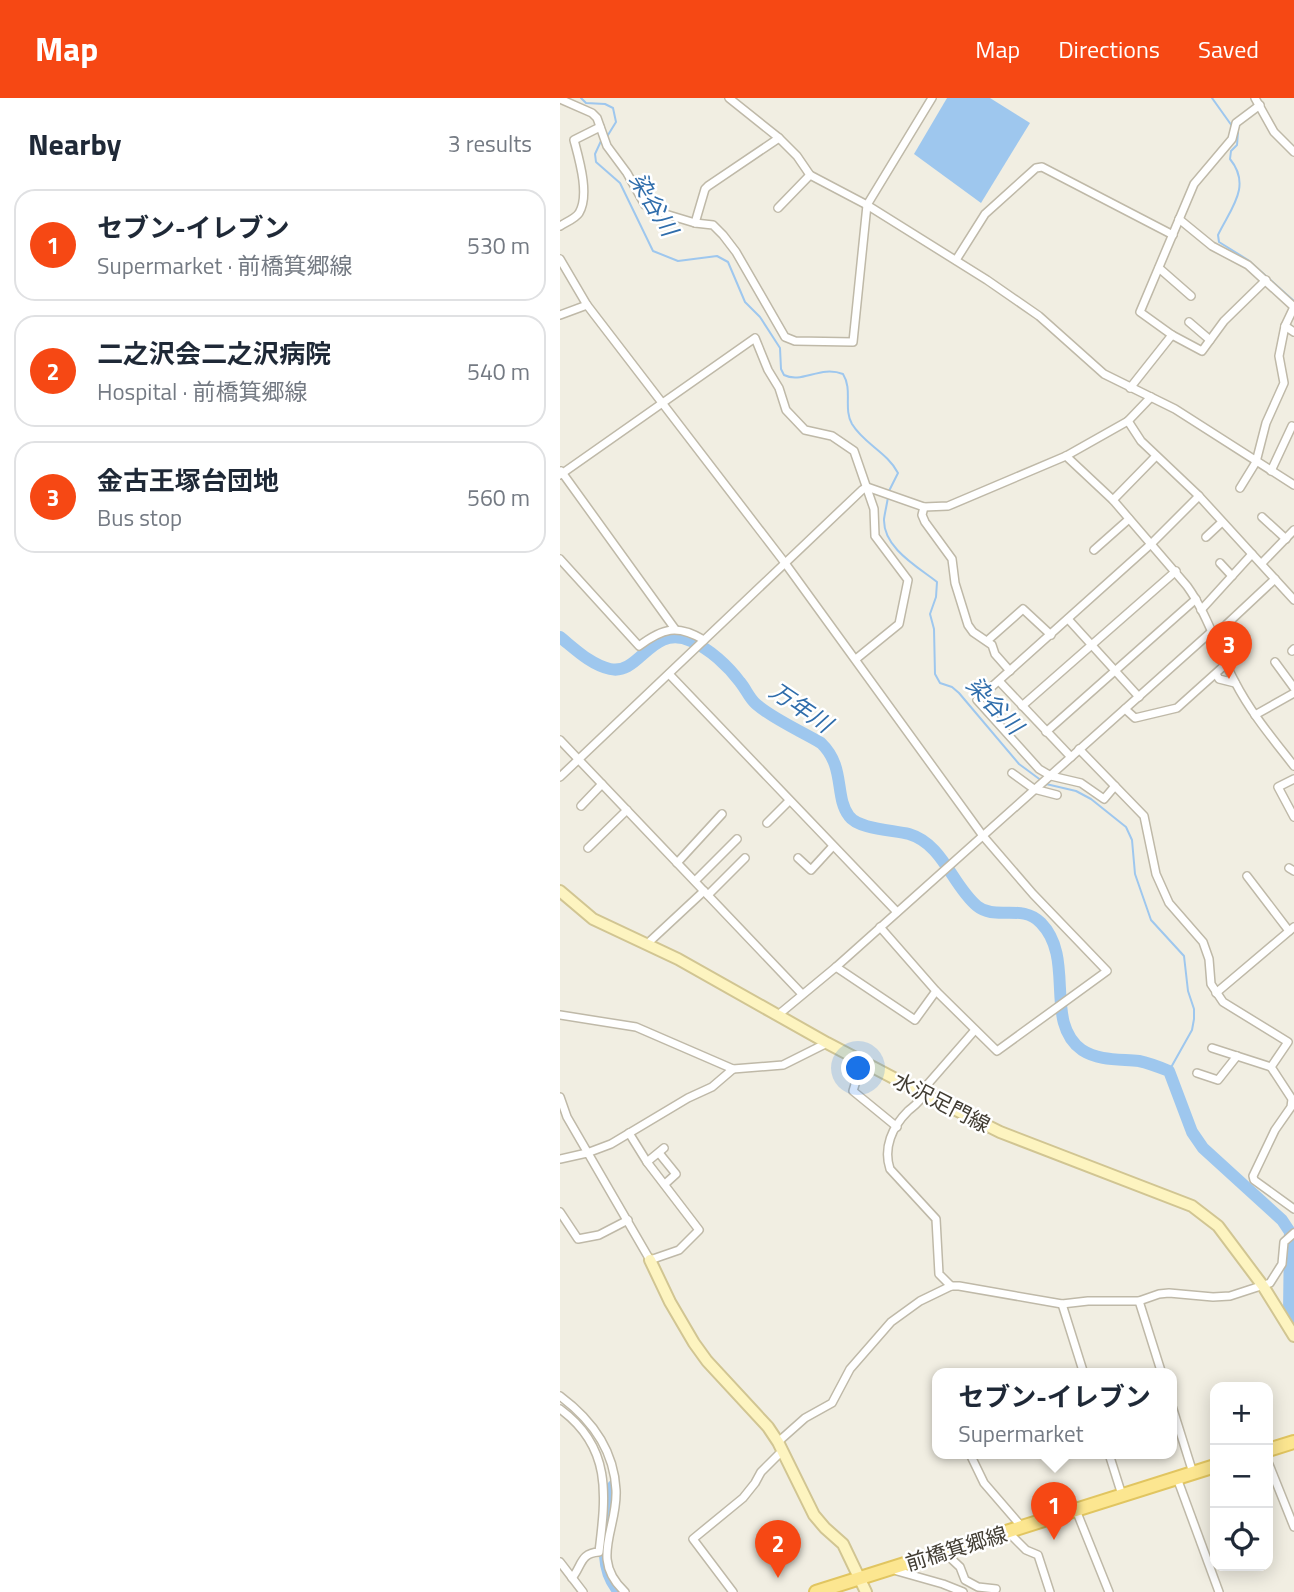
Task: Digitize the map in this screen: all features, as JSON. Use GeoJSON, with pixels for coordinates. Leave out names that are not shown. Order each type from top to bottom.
{"type":"FeatureCollection","features":[{"type":"Feature","properties":{"kind":"main road","name":"水沢足門線"},"geometry":{"type":"LineString","coordinates":[[560,891],[593,919],[678,959],[922,1093],[1012,1137],[1192,1206],[1218,1226],[1263,1286],[1294,1336]]}},
{"type":"Feature","properties":{"kind":"main road"},"geometry":{"type":"LineString","coordinates":[[650,1260],[694,1343],[707,1361],[761,1418],[780,1447],[814,1515],[843,1544],[866,1592]]}},
{"type":"Feature","properties":{"kind":"main road"},"geometry":{"type":"LineString","coordinates":[[1273,1448],[1294,1442]]}},
{"type":"Feature","properties":{"kind":"main road","name":"前橋箕郷線"},"geometry":{"type":"LineString","coordinates":[[816,1592],[1210,1468]]}},
{"type":"Feature","properties":{"kind":"street"},"geometry":{"type":"LineString","coordinates":[[560,99],[592,113],[607,146],[627,173],[645,205],[652,210],[695,223],[713,225],[723,235],[742,261],[785,337],[795,341],[853,342],[867,205],[932,98]]}},
{"type":"Feature","properties":{"kind":"street"},"geometry":{"type":"LineString","coordinates":[[731,99],[779,138],[797,156],[810,175],[867,205],[1039,316],[1093,366],[1130,388],[1175,409],[1294,485]]}},
{"type":"Feature","properties":{"kind":"street"},"geometry":{"type":"LineString","coordinates":[[1266,280],[1224,321],[1202,351],[1172,335],[1140,312],[1194,184],[1232,139],[1236,123],[1257,102],[1275,132],[1294,152]]}},
{"type":"Feature","properties":{"kind":"street"},"geometry":{"type":"LineString","coordinates":[[560,226],[574,218],[581,205],[583,176],[574,140],[600,127]]}},
{"type":"Feature","properties":{"kind":"street"},"geometry":{"type":"LineString","coordinates":[[695,223],[705,189],[779,138]]}},
{"type":"Feature","properties":{"kind":"street"},"geometry":{"type":"LineString","coordinates":[[956,260],[985,214],[1036,168],[1042,167],[1173,235]]}},
{"type":"Feature","properties":{"kind":"street"},"geometry":{"type":"LineString","coordinates":[[778,208],[810,175]]}},
{"type":"Feature","properties":{"kind":"street"},"geometry":{"type":"LineString","coordinates":[[1179,219],[1212,246],[1240,259],[1294,307],[1285,326],[1279,356],[1284,383],[1266,423],[1256,462],[1240,488]]}},
{"type":"Feature","properties":{"kind":"street"},"geometry":{"type":"LineString","coordinates":[[560,259],[587,305],[785,563],[983,836],[1033,894],[1107,971],[998,1051],[936,991],[880,927]]}},
{"type":"Feature","properties":{"kind":"street"},"geometry":{"type":"LineString","coordinates":[[1159,268],[1191,296]]}},
{"type":"Feature","properties":{"kind":"street"},"geometry":{"type":"LineString","coordinates":[[560,315],[587,305]]}},
{"type":"Feature","properties":{"kind":"street"},"geometry":{"type":"LineString","coordinates":[[1189,322],[1210,340]]}},
{"type":"Feature","properties":{"kind":"street"},"geometry":{"type":"LineString","coordinates":[[1285,326],[1294,332]]}},
{"type":"Feature","properties":{"kind":"street"},"geometry":{"type":"LineString","coordinates":[[1130,388],[1172,335]]}},
{"type":"Feature","properties":{"kind":"street"},"geometry":{"type":"LineString","coordinates":[[675,629],[561,473],[755,338],[768,370],[779,388],[786,410],[804,430],[832,436],[851,447],[874,509],[876,536],[907,578],[899,624],[856,659]]}},
{"type":"Feature","properties":{"kind":"street"},"geometry":{"type":"LineString","coordinates":[[867,487],[924,507],[948,506],[1066,456],[1128,421],[1151,397]]}},
{"type":"Feature","properties":{"kind":"street"},"geometry":{"type":"LineString","coordinates":[[1128,421],[1140,440],[1199,496],[1294,600]]}},
{"type":"Feature","properties":{"kind":"street"},"geometry":{"type":"LineString","coordinates":[[1270,471],[1292,426]]}},
{"type":"Feature","properties":{"kind":"street"},"geometry":{"type":"LineString","coordinates":[[1066,456],[1113,500],[1176,571],[1196,599],[1226,664],[1255,715],[1294,766]]}},
{"type":"Feature","properties":{"kind":"street"},"geometry":{"type":"LineString","coordinates":[[1113,500],[1156,456]]}},
{"type":"Feature","properties":{"kind":"street"},"geometry":{"type":"LineString","coordinates":[[560,777],[867,487]]}},
{"type":"Feature","properties":{"kind":"street"},"geometry":{"type":"LineString","coordinates":[[1057,795],[1042,782],[1031,763],[977,700],[1152,544],[1199,496]]}},
{"type":"Feature","properties":{"kind":"street"},"geometry":{"type":"LineString","coordinates":[[924,507],[922,515],[925,522],[952,559],[955,583],[968,625],[973,632],[992,645],[995,654],[1010,671]]}},
{"type":"Feature","properties":{"kind":"street"},"geometry":{"type":"LineString","coordinates":[[1262,517],[1286,539]]}},
{"type":"Feature","properties":{"kind":"street"},"geometry":{"type":"LineString","coordinates":[[1094,550],[1129,519]]}},
{"type":"Feature","properties":{"kind":"street"},"geometry":{"type":"LineString","coordinates":[[1206,537],[1222,522]]}},
{"type":"Feature","properties":{"kind":"street"},"geometry":{"type":"LineString","coordinates":[[1262,563],[1294,530]]}},
{"type":"Feature","properties":{"kind":"street"},"geometry":{"type":"LineString","coordinates":[[1201,610],[1252,554]]}},
{"type":"Feature","properties":{"kind":"street"},"geometry":{"type":"LineString","coordinates":[[560,559],[639,646],[658,633],[675,629],[684,630],[704,640]]}},
{"type":"Feature","properties":{"kind":"street"},"geometry":{"type":"LineString","coordinates":[[1220,563],[1232,576]]}},
{"type":"Feature","properties":{"kind":"street"},"geometry":{"type":"LineString","coordinates":[[1022,706],[1176,571]]}},
{"type":"Feature","properties":{"kind":"street"},"geometry":{"type":"LineString","coordinates":[[778,1015],[836,967],[1079,749],[1275,579]]}},
{"type":"Feature","properties":{"kind":"street"},"geometry":{"type":"LineString","coordinates":[[1046,732],[1196,599]]}},
{"type":"Feature","properties":{"kind":"street"},"geometry":{"type":"LineString","coordinates":[[987,641],[1023,609],[1051,635]]}},
{"type":"Feature","properties":{"kind":"street"},"geometry":{"type":"LineString","coordinates":[[1068,619],[1139,697]]}},
{"type":"Feature","properties":{"kind":"street"},"geometry":{"type":"LineString","coordinates":[[1255,715],[1294,690],[1275,662]]}},
{"type":"Feature","properties":{"kind":"street"},"geometry":{"type":"LineString","coordinates":[[1125,709],[1135,718],[1177,708],[1226,664]]}},
{"type":"Feature","properties":{"kind":"street"},"geometry":{"type":"LineString","coordinates":[[669,674],[897,912]]}},
{"type":"Feature","properties":{"kind":"street"},"geometry":{"type":"LineString","coordinates":[[1216,674],[1220,679],[1236,683]]}},
{"type":"Feature","properties":{"kind":"street"},"geometry":{"type":"LineString","coordinates":[[999,681],[1071,757]]}},
{"type":"Feature","properties":{"kind":"street"},"geometry":{"type":"LineString","coordinates":[[560,740],[802,994]]}},
{"type":"Feature","properties":{"kind":"street"},"geometry":{"type":"LineString","coordinates":[[1079,749],[1143,816],[1156,874],[1170,903],[1203,942],[1209,959],[1211,984],[1216,993],[1223,1002],[1291,1044],[1271,1067]]}},
{"type":"Feature","properties":{"kind":"street"},"geometry":{"type":"LineString","coordinates":[[1012,773],[1042,782],[1081,783],[1104,799],[1115,786]]}},
{"type":"Feature","properties":{"kind":"street"},"geometry":{"type":"LineString","coordinates":[[1294,779],[1278,787],[1294,817]]}},
{"type":"Feature","properties":{"kind":"street"},"geometry":{"type":"LineString","coordinates":[[581,806],[602,784]]}},
{"type":"Feature","properties":{"kind":"street"},"geometry":{"type":"LineString","coordinates":[[766,823],[789,801]]}},
{"type":"Feature","properties":{"kind":"street"},"geometry":{"type":"LineString","coordinates":[[588,848],[627,810]]}},
{"type":"Feature","properties":{"kind":"street"},"geometry":{"type":"LineString","coordinates":[[677,863],[722,814]]}},
{"type":"Feature","properties":{"kind":"street"},"geometry":{"type":"LineString","coordinates":[[695,881],[737,839]]}},
{"type":"Feature","properties":{"kind":"street"},"geometry":{"type":"LineString","coordinates":[[798,858],[811,870],[833,846]]}},
{"type":"Feature","properties":{"kind":"street"},"geometry":{"type":"LineString","coordinates":[[647,944],[745,858]]}},
{"type":"Feature","properties":{"kind":"street"},"geometry":{"type":"LineString","coordinates":[[1216,993],[1292,929],[1247,876]]}},
{"type":"Feature","properties":{"kind":"street"},"geometry":{"type":"LineString","coordinates":[[836,967],[915,1020],[936,991]]}},
{"type":"Feature","properties":{"kind":"street"},"geometry":{"type":"LineString","coordinates":[[560,1015],[636,1027],[733,1069],[783,1065],[827,1043]]}},
{"type":"Feature","properties":{"kind":"street"},"geometry":{"type":"LineString","coordinates":[[951,1286],[939,1274],[936,1219],[890,1169],[886,1150],[897,1128],[909,1111],[919,1103],[922,1093],[975,1030]]}},
{"type":"Feature","properties":{"kind":"street"},"geometry":{"type":"LineString","coordinates":[[1212,1048],[1271,1067],[1289,1094],[1291,1107],[1275,1130],[1253,1176],[1254,1180],[1294,1209]]}},
{"type":"Feature","properties":{"kind":"street"},"geometry":{"type":"LineString","coordinates":[[1197,1073],[1218,1080],[1237,1056]]}},
{"type":"Feature","properties":{"kind":"street"},"geometry":{"type":"LineString","coordinates":[[862,1060],[853,1091],[897,1128]]}},
{"type":"Feature","properties":{"kind":"street"},"geometry":{"type":"LineString","coordinates":[[560,1158],[587,1153],[611,1144],[712,1087],[733,1069]]}},
{"type":"Feature","properties":{"kind":"street"},"geometry":{"type":"LineString","coordinates":[[560,1097],[567,1117],[650,1260],[679,1250],[699,1230],[647,1162],[629,1133]]}},
{"type":"Feature","properties":{"kind":"street"},"geometry":{"type":"LineString","coordinates":[[647,1162],[661,1151],[676,1174],[665,1184]]}},
{"type":"Feature","properties":{"kind":"street"},"geometry":{"type":"LineString","coordinates":[[560,1212],[578,1239],[599,1236],[628,1220]]}},
{"type":"Feature","properties":{"kind":"street"},"geometry":{"type":"LineString","coordinates":[[733,1592],[693,1539],[743,1498],[805,1418],[832,1403],[850,1369],[891,1322],[920,1301],[951,1286],[1062,1304],[1139,1301],[1169,1293],[1230,1296],[1270,1283],[1280,1271],[1284,1242],[1294,1233]]}},
{"type":"Feature","properties":{"kind":"street"},"geometry":{"type":"LineString","coordinates":[[1139,1301],[1160,1368]]}},
{"type":"Feature","properties":{"kind":"street"},"geometry":{"type":"LineString","coordinates":[[1062,1304],[1082,1368]]}},
{"type":"Feature","properties":{"kind":"street"},"geometry":{"type":"LineString","coordinates":[[560,1396],[588,1419],[601,1438],[612,1467],[616,1492],[607,1543],[607,1564],[617,1584],[625,1592]]}},
{"type":"Feature","properties":{"kind":"street"},"geometry":{"type":"LineString","coordinates":[[560,1409],[582,1428],[591,1442],[598,1455],[605,1487],[599,1552],[582,1559],[572,1578]]}},
{"type":"Feature","properties":{"kind":"street"},"geometry":{"type":"LineString","coordinates":[[1177,1422],[1193,1473]]}},
{"type":"Feature","properties":{"kind":"street"},"geometry":{"type":"LineString","coordinates":[[972,1459],[984,1483],[1022,1527]]}},
{"type":"Feature","properties":{"kind":"street"},"geometry":{"type":"LineString","coordinates":[[1111,1459],[1122,1495]]}},
{"type":"Feature","properties":{"kind":"street"},"geometry":{"type":"LineString","coordinates":[[1273,1474],[1294,1527]]}},
{"type":"Feature","properties":{"kind":"street"},"geometry":{"type":"LineString","coordinates":[[1177,1478],[1219,1592]]}},
{"type":"Feature","properties":{"kind":"street"},"geometry":{"type":"LineString","coordinates":[[1076,1510],[1108,1592]]}},
{"type":"Feature","properties":{"kind":"street"},"geometry":{"type":"LineString","coordinates":[[1008,1532],[1026,1550],[1038,1555],[1050,1592]]}},
{"type":"Feature","properties":{"kind":"street"},"geometry":{"type":"LineString","coordinates":[[944,1552],[960,1567],[965,1580],[976,1589],[996,1589]]}},
{"type":"Feature","properties":{"kind":"street"},"geometry":{"type":"LineString","coordinates":[[560,1562],[583,1592]]}},
{"type":"Feature","properties":{"kind":"street"},"geometry":{"type":"LineString","coordinates":[[893,1568],[963,1592]]}},
{"type":"Feature","properties":{"kind":"water"},"geometry":{"type":"Polygon","coordinates":[[[947,98],[990,98],[1030,123],[981,203],[914,154],[947,98]]]}},
{"type":"Feature","properties":{"kind":"waterway","name":"染谷川"},"geometry":{"type":"LineString","coordinates":[[581,98],[586,103],[605,104],[613,108],[616,122],[608,135]]}},
{"type":"Feature","properties":{"kind":"waterway"},"geometry":{"type":"LineString","coordinates":[[1212,98],[1232,126]]}},
{"type":"Feature","properties":{"kind":"waterway"},"geometry":{"type":"LineString","coordinates":[[1238,132],[1237,145],[1231,151],[1230,159],[1239,178],[1239,188],[1218,235],[1219,242],[1248,260],[1294,301]]}},
{"type":"Feature","properties":{"kind":"waterway","name":"染谷川"},"geometry":{"type":"LineString","coordinates":[[601,141],[595,154],[596,162],[620,183],[653,251],[678,261],[717,256],[728,262],[745,302],[760,317],[780,348],[784,375],[798,377],[827,372],[843,374],[852,424],[888,459],[898,473],[889,491]]}},
{"type":"Feature","properties":{"kind":"waterway","name":"染谷川"},"geometry":{"type":"LineString","coordinates":[[888,497],[884,519],[889,539],[903,556],[937,582],[936,597],[930,614],[934,629],[935,674],[940,683],[959,693],[1019,764],[1042,781]]}},
{"type":"Feature","properties":{"kind":"waterway","name":"万年川"},"geometry":{"type":"LineString","coordinates":[[560,637],[590,660],[610,669],[630,665],[666,639],[677,637],[698,644],[730,670],[756,704],[821,743],[829,752],[849,816],[860,824],[921,839],[939,856],[968,897],[984,910],[1026,914],[1041,923],[1057,954],[1061,1007],[1070,1038],[1089,1054],[1139,1061],[1169,1071],[1192,1132],[1203,1148],[1282,1220],[1290,1232],[1289,1314],[1294,1324]]}},
{"type":"Feature","properties":{"kind":"waterway","name":"染谷川"},"geometry":{"type":"LineString","coordinates":[[1046,784],[1076,791],[1091,799],[1126,827],[1132,840],[1135,874],[1151,920],[1184,956],[1194,1019],[1192,1030],[1169,1071]]}},
{"type":"Feature","properties":{"kind":"waterway"},"geometry":{"type":"LineString","coordinates":[[613,1486],[605,1554],[611,1580],[619,1592]]}},
{"type":"Feature","properties":{"kind":"place","name":"金古王塚台団地"},"geometry":{"type":"Point","coordinates":[1229,679]}},
{"type":"Feature","properties":{"kind":"place","name":"セブン-イレブン"},"geometry":{"type":"Point","coordinates":[1054,1540]}},
{"type":"Feature","properties":{"kind":"place","name":"二之沢会二之沢病院"},"geometry":{"type":"Point","coordinates":[778,1578]}}]}
